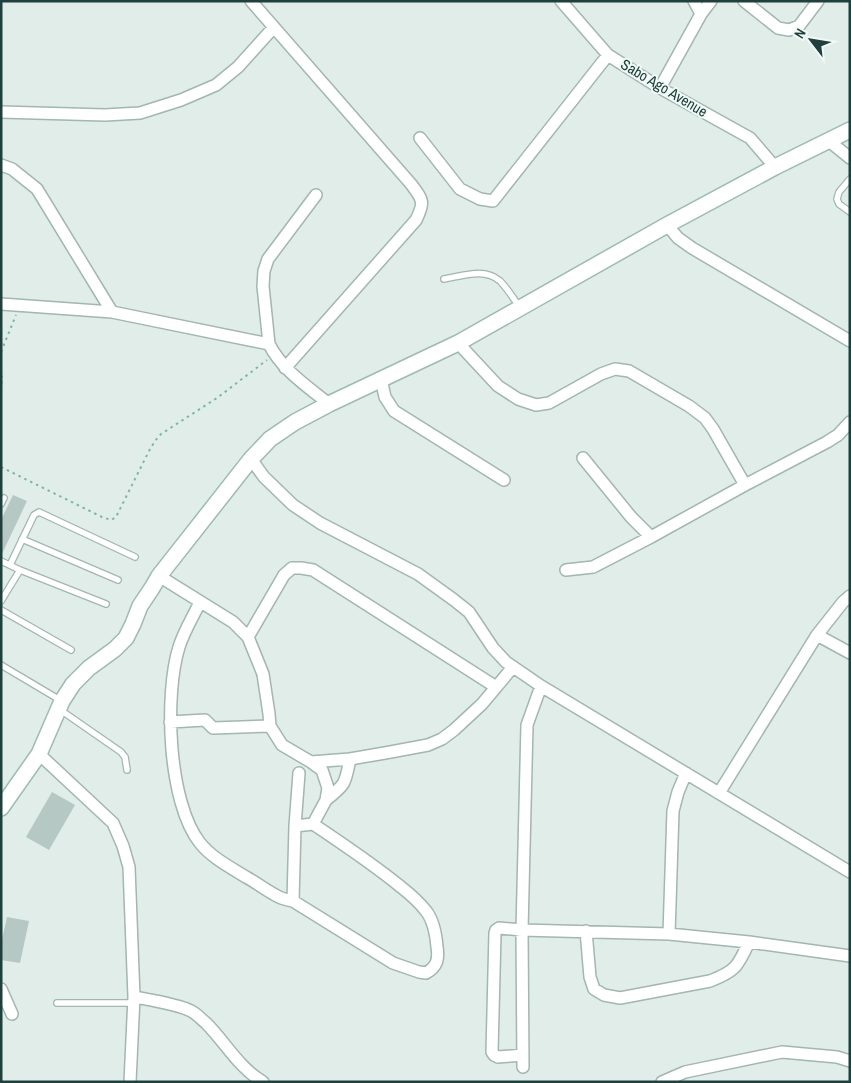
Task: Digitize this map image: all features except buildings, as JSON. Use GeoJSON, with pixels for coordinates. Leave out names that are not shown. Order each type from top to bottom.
{"type":"FeatureCollection","features":[{"type":"Feature","properties":{"kind":"street"},"geometry":{"type":"LineString","coordinates":[[251,1],[411,184],[420,196],[422,207],[416,220],[285,368]]}},
{"type":"Feature","properties":{"kind":"street","name":"Sabo Ago Avenue"},"geometry":{"type":"LineString","coordinates":[[560,1],[608,55],[660,88],[750,138],[775,167]]}},
{"type":"Feature","properties":{"kind":"street"},"geometry":{"type":"LineString","coordinates":[[694,1],[701,14]]}},
{"type":"Feature","properties":{"kind":"street"},"geometry":{"type":"LineString","coordinates":[[660,88],[701,14],[711,1]]}},
{"type":"Feature","properties":{"kind":"street"},"geometry":{"type":"LineString","coordinates":[[744,1],[778,28],[789,30],[799,26],[818,1]]}},
{"type":"Feature","properties":{"kind":"street"},"geometry":{"type":"LineString","coordinates":[[1,112],[106,115],[140,112],[181,100],[216,85],[238,67],[274,27]]}},
{"type":"Feature","properties":{"kind":"street"},"geometry":{"type":"LineString","coordinates":[[420,138],[460,189],[480,199],[493,201],[608,55]]}},
{"type":"Feature","properties":{"kind":"street"},"geometry":{"type":"LineString","coordinates":[[1,808],[40,754],[60,705],[73,684],[89,668],[115,649],[126,638],[140,606],[158,576],[251,459],[270,439],[295,422],[329,404],[458,343],[667,225],[775,167],[850,130]]}},
{"type":"Feature","properties":{"kind":"street"},"geometry":{"type":"LineString","coordinates":[[828,141],[850,158]]}},
{"type":"Feature","properties":{"kind":"street"},"geometry":{"type":"LineString","coordinates":[[1,164],[12,169],[37,189],[112,312]]}},
{"type":"Feature","properties":{"kind":"street"},"geometry":{"type":"LineString","coordinates":[[316,195],[268,259],[264,271],[263,286],[272,349],[285,368],[329,404]]}},
{"type":"Feature","properties":{"kind":"street"},"geometry":{"type":"LineString","coordinates":[[667,225],[678,238],[692,248],[850,341]]}},
{"type":"Feature","properties":{"kind":"street"},"geometry":{"type":"LineString","coordinates":[[1,304],[112,312],[272,349]]}},
{"type":"Feature","properties":{"kind":"street"},"geometry":{"type":"LineString","coordinates":[[458,343],[498,386],[518,399],[536,405],[549,403],[600,374],[615,369],[629,371],[689,406],[705,418],[745,485]]}},
{"type":"Feature","properties":{"kind":"street"},"geometry":{"type":"LineString","coordinates":[[381,379],[385,397],[394,411],[504,480]]}},
{"type":"Feature","properties":{"kind":"street"},"geometry":{"type":"LineString","coordinates":[[566,570],[593,567],[651,537],[826,442],[838,434],[850,422]]}},
{"type":"Feature","properties":{"kind":"street"},"geometry":{"type":"LineString","coordinates":[[584,458],[631,517],[651,537]]}},
{"type":"Feature","properties":{"kind":"street"},"geometry":{"type":"LineString","coordinates":[[251,459],[264,477],[293,504],[320,523],[418,574],[454,600],[469,612],[492,648],[506,662],[541,686],[850,872]]}},
{"type":"Feature","properties":{"kind":"street"},"geometry":{"type":"LineString","coordinates":[[248,638],[284,576],[292,568],[313,570],[496,687]]}},
{"type":"Feature","properties":{"kind":"street"},"geometry":{"type":"LineString","coordinates":[[158,576],[233,622],[248,638],[263,674],[270,714],[270,726],[282,744],[322,770],[328,788],[326,800],[313,824]]}},
{"type":"Feature","properties":{"kind":"street"},"geometry":{"type":"LineString","coordinates":[[719,793],[817,635],[850,596]]}},
{"type":"Feature","properties":{"kind":"street"},"geometry":{"type":"LineString","coordinates":[[200,602],[179,647],[173,674],[170,722],[180,803],[200,843],[215,858],[280,897],[293,901],[393,963],[419,972],[426,973],[433,969],[438,952],[435,929],[427,911],[384,872],[313,824],[295,826]]}},
{"type":"Feature","properties":{"kind":"street"},"geometry":{"type":"LineString","coordinates":[[817,635],[850,652]]}},
{"type":"Feature","properties":{"kind":"street"},"geometry":{"type":"LineString","coordinates":[[311,762],[350,759],[428,745],[442,739],[482,704],[514,667]]}},
{"type":"Feature","properties":{"kind":"street"},"geometry":{"type":"LineString","coordinates":[[541,686],[527,725],[522,930],[523,1061],[494,1055],[492,1052],[495,933],[499,928],[522,930],[669,934],[749,942],[850,956]]}},
{"type":"Feature","properties":{"kind":"street"},"geometry":{"type":"LineString","coordinates":[[170,722],[205,720],[213,728],[270,726]]}},
{"type":"Feature","properties":{"kind":"street"},"geometry":{"type":"LineString","coordinates":[[40,754],[113,824],[123,846],[129,867],[134,1000],[130,1082]]}},
{"type":"Feature","properties":{"kind":"street"},"geometry":{"type":"LineString","coordinates":[[326,800],[341,788],[346,781],[350,759]]}},
{"type":"Feature","properties":{"kind":"street"},"geometry":{"type":"LineString","coordinates":[[293,901],[298,773]]}},
{"type":"Feature","properties":{"kind":"street"},"geometry":{"type":"LineString","coordinates":[[669,934],[673,810],[686,774]]}},
{"type":"Feature","properties":{"kind":"street"},"geometry":{"type":"LineString","coordinates":[[586,931],[590,978],[594,989],[604,995],[620,998],[710,981],[724,975],[732,970],[741,960],[749,942]]}},
{"type":"Feature","properties":{"kind":"street"},"geometry":{"type":"LineString","coordinates":[[1,989],[12,1014]]}},
{"type":"Feature","properties":{"kind":"street"},"geometry":{"type":"LineString","coordinates":[[134,1000],[191,1011],[209,1027],[254,1077],[263,1082]]}},
{"type":"Feature","properties":{"kind":"street"},"geometry":{"type":"LineString","coordinates":[[662,1082],[685,1072],[782,1052],[837,1057],[850,1061]]}},
{"type":"Feature","properties":{"kind":"lane"},"geometry":{"type":"LineString","coordinates":[[850,179],[839,192],[837,199],[838,204],[850,212]]}},
{"type":"Feature","properties":{"kind":"lane"},"geometry":{"type":"LineString","coordinates":[[444,278],[479,273],[489,274],[501,282],[521,308]]}},
{"type":"Feature","properties":{"kind":"lane"},"geometry":{"type":"LineString","coordinates":[[10,565],[34,515],[39,512],[135,557]]}},
{"type":"Feature","properties":{"kind":"lane"},"geometry":{"type":"LineString","coordinates":[[22,539],[118,580]]}},
{"type":"Feature","properties":{"kind":"lane"},"geometry":{"type":"LineString","coordinates":[[1,561],[106,604]]}},
{"type":"Feature","properties":{"kind":"lane"},"geometry":{"type":"LineString","coordinates":[[1,600],[20,570]]}},
{"type":"Feature","properties":{"kind":"lane"},"geometry":{"type":"LineString","coordinates":[[1,610],[71,650]]}},
{"type":"Feature","properties":{"kind":"lane"},"geometry":{"type":"LineString","coordinates":[[1,665],[60,705],[121,752],[125,758],[127,770]]}},
{"type":"Feature","properties":{"kind":"lane"},"geometry":{"type":"LineString","coordinates":[[57,1003],[134,1000]]}},
{"type":"Feature","properties":{"kind":"path"},"geometry":{"type":"LineString","coordinates":[[1,352],[20,305]]}},
{"type":"Feature","properties":{"kind":"path"},"geometry":{"type":"LineString","coordinates":[[1,467],[111,520],[116,517],[155,440],[161,434],[217,398],[272,349]]}},
{"type":"Feature","properties":{"kind":"path"},"geometry":{"type":"LineString","coordinates":[[1,376],[1,391]]}}]}
